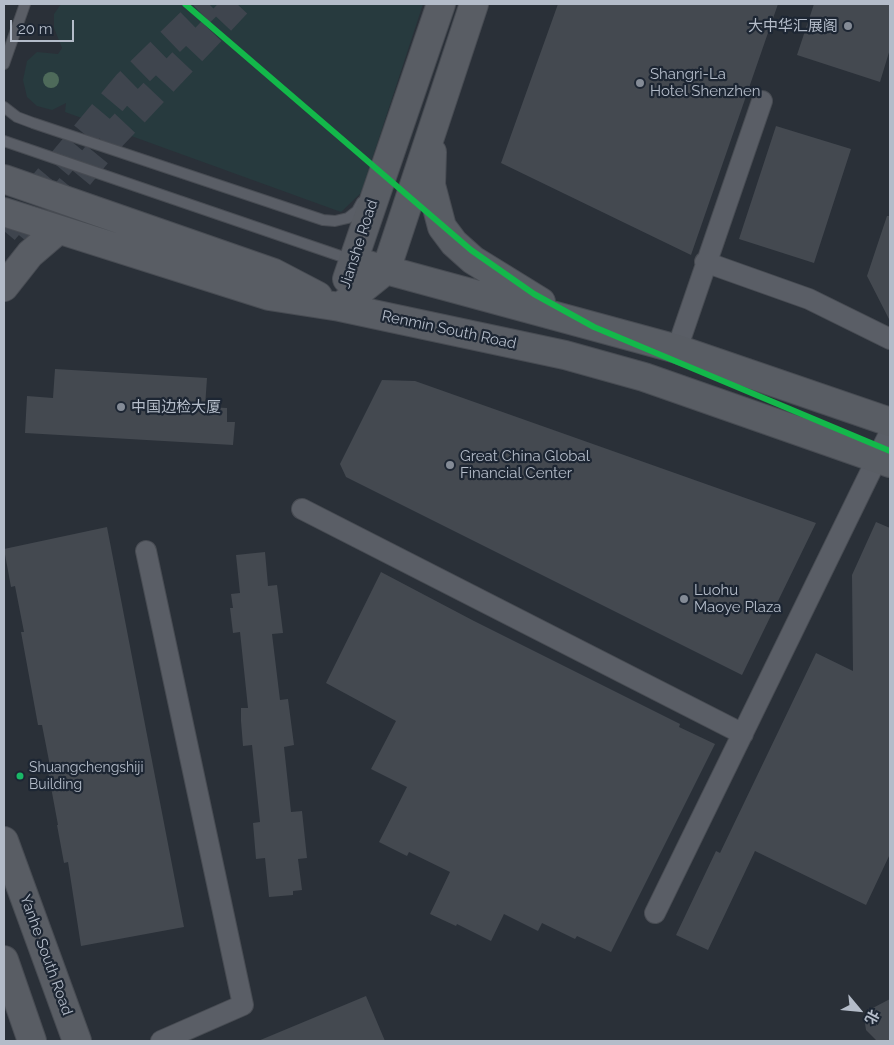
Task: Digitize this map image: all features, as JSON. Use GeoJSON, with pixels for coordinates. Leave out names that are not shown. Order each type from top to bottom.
{"type":"FeatureCollection","features":[{"type":"Feature","properties":{"kind":"main road","name":"Jianshe Road"},"geometry":{"type":"LineString","coordinates":[[340,306],[352,261],[442,4]]}},
{"type":"Feature","properties":{"kind":"main road"},"geometry":{"type":"LineString","coordinates":[[386,270],[474,4]]}},
{"type":"Feature","properties":{"kind":"main road"},"geometry":{"type":"LineString","coordinates":[[434,122],[431,184],[442,227],[454,243],[473,260],[570,320]]}},
{"type":"Feature","properties":{"kind":"main road"},"geometry":{"type":"LineString","coordinates":[[10,180],[274,273],[340,306]]}},
{"type":"Feature","properties":{"kind":"main road","name":"Renmin South Road"},"geometry":{"type":"LineString","coordinates":[[4,212],[269,296],[340,306],[565,355],[635,374],[884,461]]}},
{"type":"Feature","properties":{"kind":"main road"},"geometry":{"type":"LineString","coordinates":[[4,287],[30,254],[58,230]]}},
{"type":"Feature","properties":{"kind":"main road"},"geometry":{"type":"LineString","coordinates":[[352,261],[677,349],[890,422]]}},
{"type":"Feature","properties":{"kind":"main road","name":"Jianshe Road"},"geometry":{"type":"LineString","coordinates":[[340,306],[386,270]]}},
{"type":"Feature","properties":{"kind":"main road","name":"Yanhe South Road"},"geometry":{"type":"LineString","coordinates":[[4,841],[77,1041]]}},
{"type":"Feature","properties":{"kind":"main road"},"geometry":{"type":"LineString","coordinates":[[4,960],[32,1041]]}},
{"type":"Feature","properties":{"kind":"street"},"geometry":{"type":"LineString","coordinates":[[677,349],[762,101]]}},
{"type":"Feature","properties":{"kind":"street"},"geometry":{"type":"LineString","coordinates":[[706,262],[809,299],[890,339]]}},
{"type":"Feature","properties":{"kind":"street"},"geometry":{"type":"LineString","coordinates":[[655,913],[743,734],[884,461],[890,432]]}},
{"type":"Feature","properties":{"kind":"street"},"geometry":{"type":"LineString","coordinates":[[302,509],[743,734]]}},
{"type":"Feature","properties":{"kind":"street"},"geometry":{"type":"LineString","coordinates":[[146,551],[243,1005],[161,1041]]}},
{"type":"Feature","properties":{"kind":"lane"},"geometry":{"type":"LineString","coordinates":[[4,64],[25,4]]}},
{"type":"Feature","properties":{"kind":"lane"},"geometry":{"type":"LineString","coordinates":[[4,107],[17,117],[33,123],[323,220],[335,221],[348,218],[357,211],[365,198],[435,4]]}},
{"type":"Feature","properties":{"kind":"lane"},"geometry":{"type":"LineString","coordinates":[[4,141],[352,261]]}},
{"type":"Feature","properties":{"kind":"green space"},"geometry":{"type":"Polygon","coordinates":[[[61,4],[423,4],[361,193],[341,212],[65,112],[66,103],[52,110],[37,106],[27,97],[23,80],[27,61],[37,52],[58,54],[62,48],[54,28],[54,14],[61,4]]]}},
{"type":"Feature","properties":{"kind":"building","name":"Shangri-La Hotel Shenzhen"},"geometry":{"type":"Polygon","coordinates":[[[558,4],[778,4],[691,255],[501,163],[558,4]]]}},
{"type":"Feature","properties":{"kind":"building","name":"大中华汇展阁"},"geometry":{"type":"Polygon","coordinates":[[[814,4],[890,4],[890,49],[880,82],[797,55],[814,4]]]}},
{"type":"Feature","properties":{"kind":"building"},"geometry":{"type":"Polygon","coordinates":[[[776,126],[851,149],[814,263],[739,239],[776,126]]]}},
{"type":"Feature","properties":{"kind":"building"},"geometry":{"type":"Polygon","coordinates":[[[887,216],[890,216],[890,321],[867,276],[887,216]]]}},
{"type":"Feature","properties":{"kind":"building","name":"中国边检大厦"},"geometry":{"type":"Polygon","coordinates":[[[55,369],[207,378],[205,407],[227,408],[227,422],[235,422],[233,445],[25,433],[27,396],[53,398],[55,369]]]}},
{"type":"Feature","properties":{"kind":"building","name":"Luohu Maoye Plaza"},"geometry":{"type":"Polygon","coordinates":[[[382,380],[415,381],[816,523],[742,675],[346,477],[340,464],[382,380]]]}},
{"type":"Feature","properties":{"kind":"building"},"geometry":{"type":"Polygon","coordinates":[[[876,522],[890,528],[890,854],[866,905],[755,851],[708,950],[676,935],[716,851],[720,853],[816,653],[853,671],[852,575],[876,522]]]}},
{"type":"Feature","properties":{"kind":"building"},"geometry":{"type":"Polygon","coordinates":[[[107,527],[184,927],[81,946],[68,862],[64,863],[57,825],[48,771],[51,771],[42,725],[38,725],[21,632],[24,632],[15,586],[11,587],[4,549],[107,527]]]}},
{"type":"Feature","properties":{"kind":"building"},"geometry":{"type":"Polygon","coordinates":[[[265,552],[268,586],[277,585],[283,633],[272,634],[280,700],[288,699],[294,745],[284,747],[291,812],[302,811],[307,858],[298,859],[302,890],[293,891],[293,895],[269,897],[265,858],[256,859],[253,823],[260,822],[252,745],[243,746],[241,708],[248,708],[240,632],[233,633],[230,608],[233,608],[231,594],[240,593],[236,555],[265,552]]]}},
{"type":"Feature","properties":{"kind":"building"},"geometry":{"type":"Polygon","coordinates":[[[381,572],[474,621],[680,724],[679,727],[715,744],[611,952],[577,936],[575,939],[542,923],[538,931],[504,914],[491,941],[457,924],[456,926],[430,914],[450,872],[409,852],[407,856],[379,842],[407,787],[371,769],[396,721],[326,683],[381,572]]]}},
{"type":"Feature","properties":{"kind":"building"},"geometry":{"type":"Polygon","coordinates":[[[366,996],[385,1041],[258,1041],[366,996]]]}},
{"type":"Feature","properties":{"kind":"building"},"geometry":{"type":"Polygon","coordinates":[[[890,999],[890,1041],[877,1041],[866,1030],[864,1017],[869,1010],[890,999]]]}},
{"type":"Feature","properties":{"kind":"tunnel"},"geometry":{"type":"LineString","coordinates":[[4,231],[127,84],[209,4]]}},
{"type":"Feature","properties":{"kind":"tunnel"},"geometry":{"type":"LineString","coordinates":[[26,241],[108,141],[237,4]]}},
{"type":"Feature","properties":{"kind":"transit line"},"geometry":{"type":"LineString","coordinates":[[185,4],[471,250],[534,294],[594,327],[890,451]]}},
{"type":"Feature","properties":{"kind":"place","name":"大中华汇展阁"},"geometry":{"type":"Point","coordinates":[848,26]}},
{"type":"Feature","properties":{"kind":"place","name":"Shangri-La Hotel Shenzhen"},"geometry":{"type":"Point","coordinates":[640,83]}},
{"type":"Feature","properties":{"kind":"place","name":"中国边检大厦"},"geometry":{"type":"Point","coordinates":[121,407]}},
{"type":"Feature","properties":{"kind":"place","name":"Great China Global Financial Center"},"geometry":{"type":"Point","coordinates":[450,465]}},
{"type":"Feature","properties":{"kind":"place","name":"Luohu Maoye Plaza"},"geometry":{"type":"Point","coordinates":[684,599]}},
{"type":"Feature","properties":{"kind":"place","name":"Shuangchengshiji Building"},"geometry":{"type":"Point","coordinates":[20,776]}}]}
